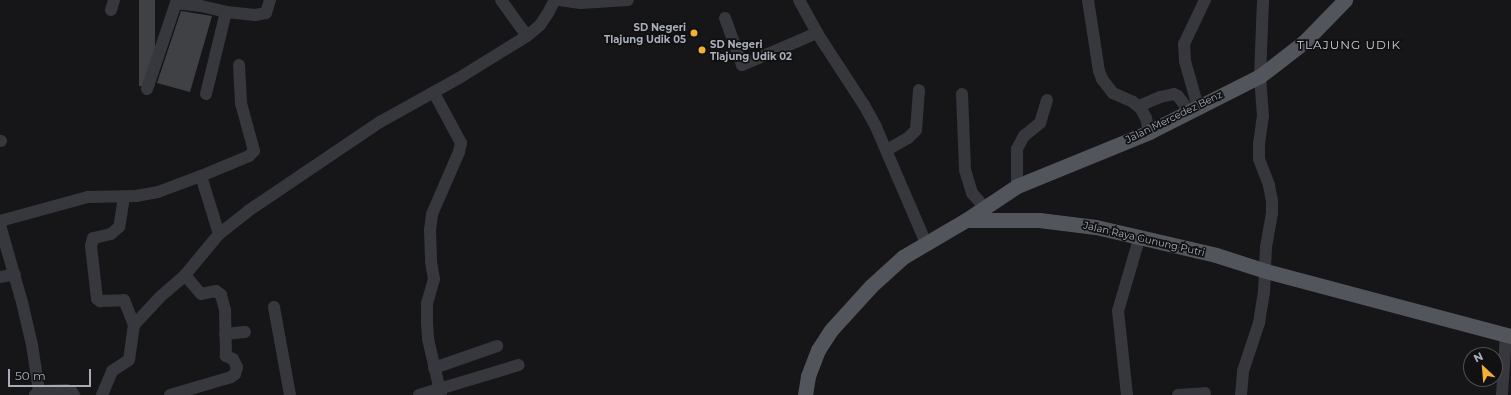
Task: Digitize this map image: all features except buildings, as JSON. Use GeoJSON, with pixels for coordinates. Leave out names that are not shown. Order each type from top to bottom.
{"type":"FeatureCollection","features":[{"type":"Feature","properties":{"kind":"main road","name":"Jalan Mercedez Benz"},"geometry":{"type":"LineString","coordinates":[[966,220],[1017,186],[1149,132],[1260,76],[1304,42],[1345,0]]}},
{"type":"Feature","properties":{"kind":"main road","name":"Jalan Raya Gunung Putri"},"geometry":{"type":"LineString","coordinates":[[805,395],[808,376],[818,350],[831,330],[876,281],[903,257],[966,220],[1039,220],[1096,227],[1140,236],[1216,255],[1266,271],[1509,335]]}},
{"type":"Feature","properties":{"kind":"street"},"geometry":{"type":"LineString","coordinates":[[147,89],[176,1],[226,12],[263,14],[268,11],[270,0]]}},
{"type":"Feature","properties":{"kind":"street"},"geometry":{"type":"LineString","coordinates":[[501,0],[527,36]]}},
{"type":"Feature","properties":{"kind":"street"},"geometry":{"type":"LineString","coordinates":[[134,325],[160,297],[185,275],[220,234],[258,203],[399,110],[434,93],[527,36],[540,25],[554,0]]}},
{"type":"Feature","properties":{"kind":"street"},"geometry":{"type":"LineString","coordinates":[[559,0],[581,3],[628,0]]}},
{"type":"Feature","properties":{"kind":"street"},"geometry":{"type":"LineString","coordinates":[[799,0],[817,33],[864,105],[887,150],[926,243]]}},
{"type":"Feature","properties":{"kind":"street"},"geometry":{"type":"LineString","coordinates":[[1088,0],[1099,71],[1102,79],[1113,93],[1139,106],[1146,118],[1149,132]]}},
{"type":"Feature","properties":{"kind":"street"},"geometry":{"type":"LineString","coordinates":[[1193,109],[1185,61],[1184,44],[1205,0]]}},
{"type":"Feature","properties":{"kind":"street"},"geometry":{"type":"LineString","coordinates":[[1241,395],[1244,371],[1259,323],[1266,271],[1266,247],[1272,214],[1272,201],[1259,159],[1259,144],[1263,116],[1260,76],[1264,0]]}},
{"type":"Feature","properties":{"kind":"street"},"geometry":{"type":"LineString","coordinates":[[206,94],[226,12]]}},
{"type":"Feature","properties":{"kind":"street"},"geometry":{"type":"LineString","coordinates":[[725,18],[742,65],[817,33]]}},
{"type":"Feature","properties":{"kind":"street"},"geometry":{"type":"LineString","coordinates":[[0,221],[88,197],[124,197],[158,192],[249,156],[254,151],[241,102],[239,65]]}},
{"type":"Feature","properties":{"kind":"street"},"geometry":{"type":"LineString","coordinates":[[887,150],[908,138],[916,130],[918,124],[919,90]]}},
{"type":"Feature","properties":{"kind":"street"},"geometry":{"type":"LineString","coordinates":[[434,93],[458,138],[461,148],[432,214],[430,230],[431,262],[434,279],[427,312],[428,339],[440,392]]}},
{"type":"Feature","properties":{"kind":"street"},"geometry":{"type":"LineString","coordinates":[[962,94],[965,170],[972,193],[984,207]]}},
{"type":"Feature","properties":{"kind":"street"},"geometry":{"type":"LineString","coordinates":[[1139,106],[1160,97],[1174,94],[1193,109]]}},
{"type":"Feature","properties":{"kind":"street"},"geometry":{"type":"LineString","coordinates":[[1017,186],[1017,149],[1024,136],[1040,123],[1047,100]]}},
{"type":"Feature","properties":{"kind":"street"},"geometry":{"type":"LineString","coordinates":[[201,176],[220,234]]}},
{"type":"Feature","properties":{"kind":"street"},"geometry":{"type":"LineString","coordinates":[[102,395],[112,371],[129,360],[134,325],[124,300],[100,302],[97,299],[91,246],[93,238],[111,234],[117,230],[119,227],[124,197]]}},
{"type":"Feature","properties":{"kind":"street"},"geometry":{"type":"LineString","coordinates":[[0,225],[32,345],[37,393],[67,390],[72,392],[74,395]]}},
{"type":"Feature","properties":{"kind":"street"},"geometry":{"type":"LineString","coordinates":[[1128,395],[1118,311],[1140,236]]}},
{"type":"Feature","properties":{"kind":"street"},"geometry":{"type":"LineString","coordinates":[[0,276],[14,274]]}},
{"type":"Feature","properties":{"kind":"street"},"geometry":{"type":"LineString","coordinates":[[170,395],[234,376],[237,367],[233,359],[226,356],[225,310],[221,295],[216,291],[201,294],[185,275]]}},
{"type":"Feature","properties":{"kind":"street"},"geometry":{"type":"LineString","coordinates":[[274,307],[290,395]]}},
{"type":"Feature","properties":{"kind":"street"},"geometry":{"type":"LineString","coordinates":[[225,334],[245,332]]}},
{"type":"Feature","properties":{"kind":"street"},"geometry":{"type":"LineString","coordinates":[[1502,395],[1509,335]]}},
{"type":"Feature","properties":{"kind":"street"},"geometry":{"type":"LineString","coordinates":[[434,368],[498,346]]}},
{"type":"Feature","properties":{"kind":"street"},"geometry":{"type":"LineString","coordinates":[[419,395],[440,392],[519,364]]}},
{"type":"Feature","properties":{"kind":"street"},"geometry":{"type":"LineString","coordinates":[[1178,395],[1205,393]]}},
{"type":"Feature","properties":{"kind":"place","name":"SD Negeri Tlajung Udik 05"},"geometry":{"type":"Point","coordinates":[694,33]}},
{"type":"Feature","properties":{"kind":"place","name":"SD Negeri Tlajung Udik 02"},"geometry":{"type":"Point","coordinates":[702,50]}},
{"type":"Feature","properties":{"kind":"district","name":"TLAJUNG UDIK"},"geometry":{"type":"Point","coordinates":[1349,45]}}]}
